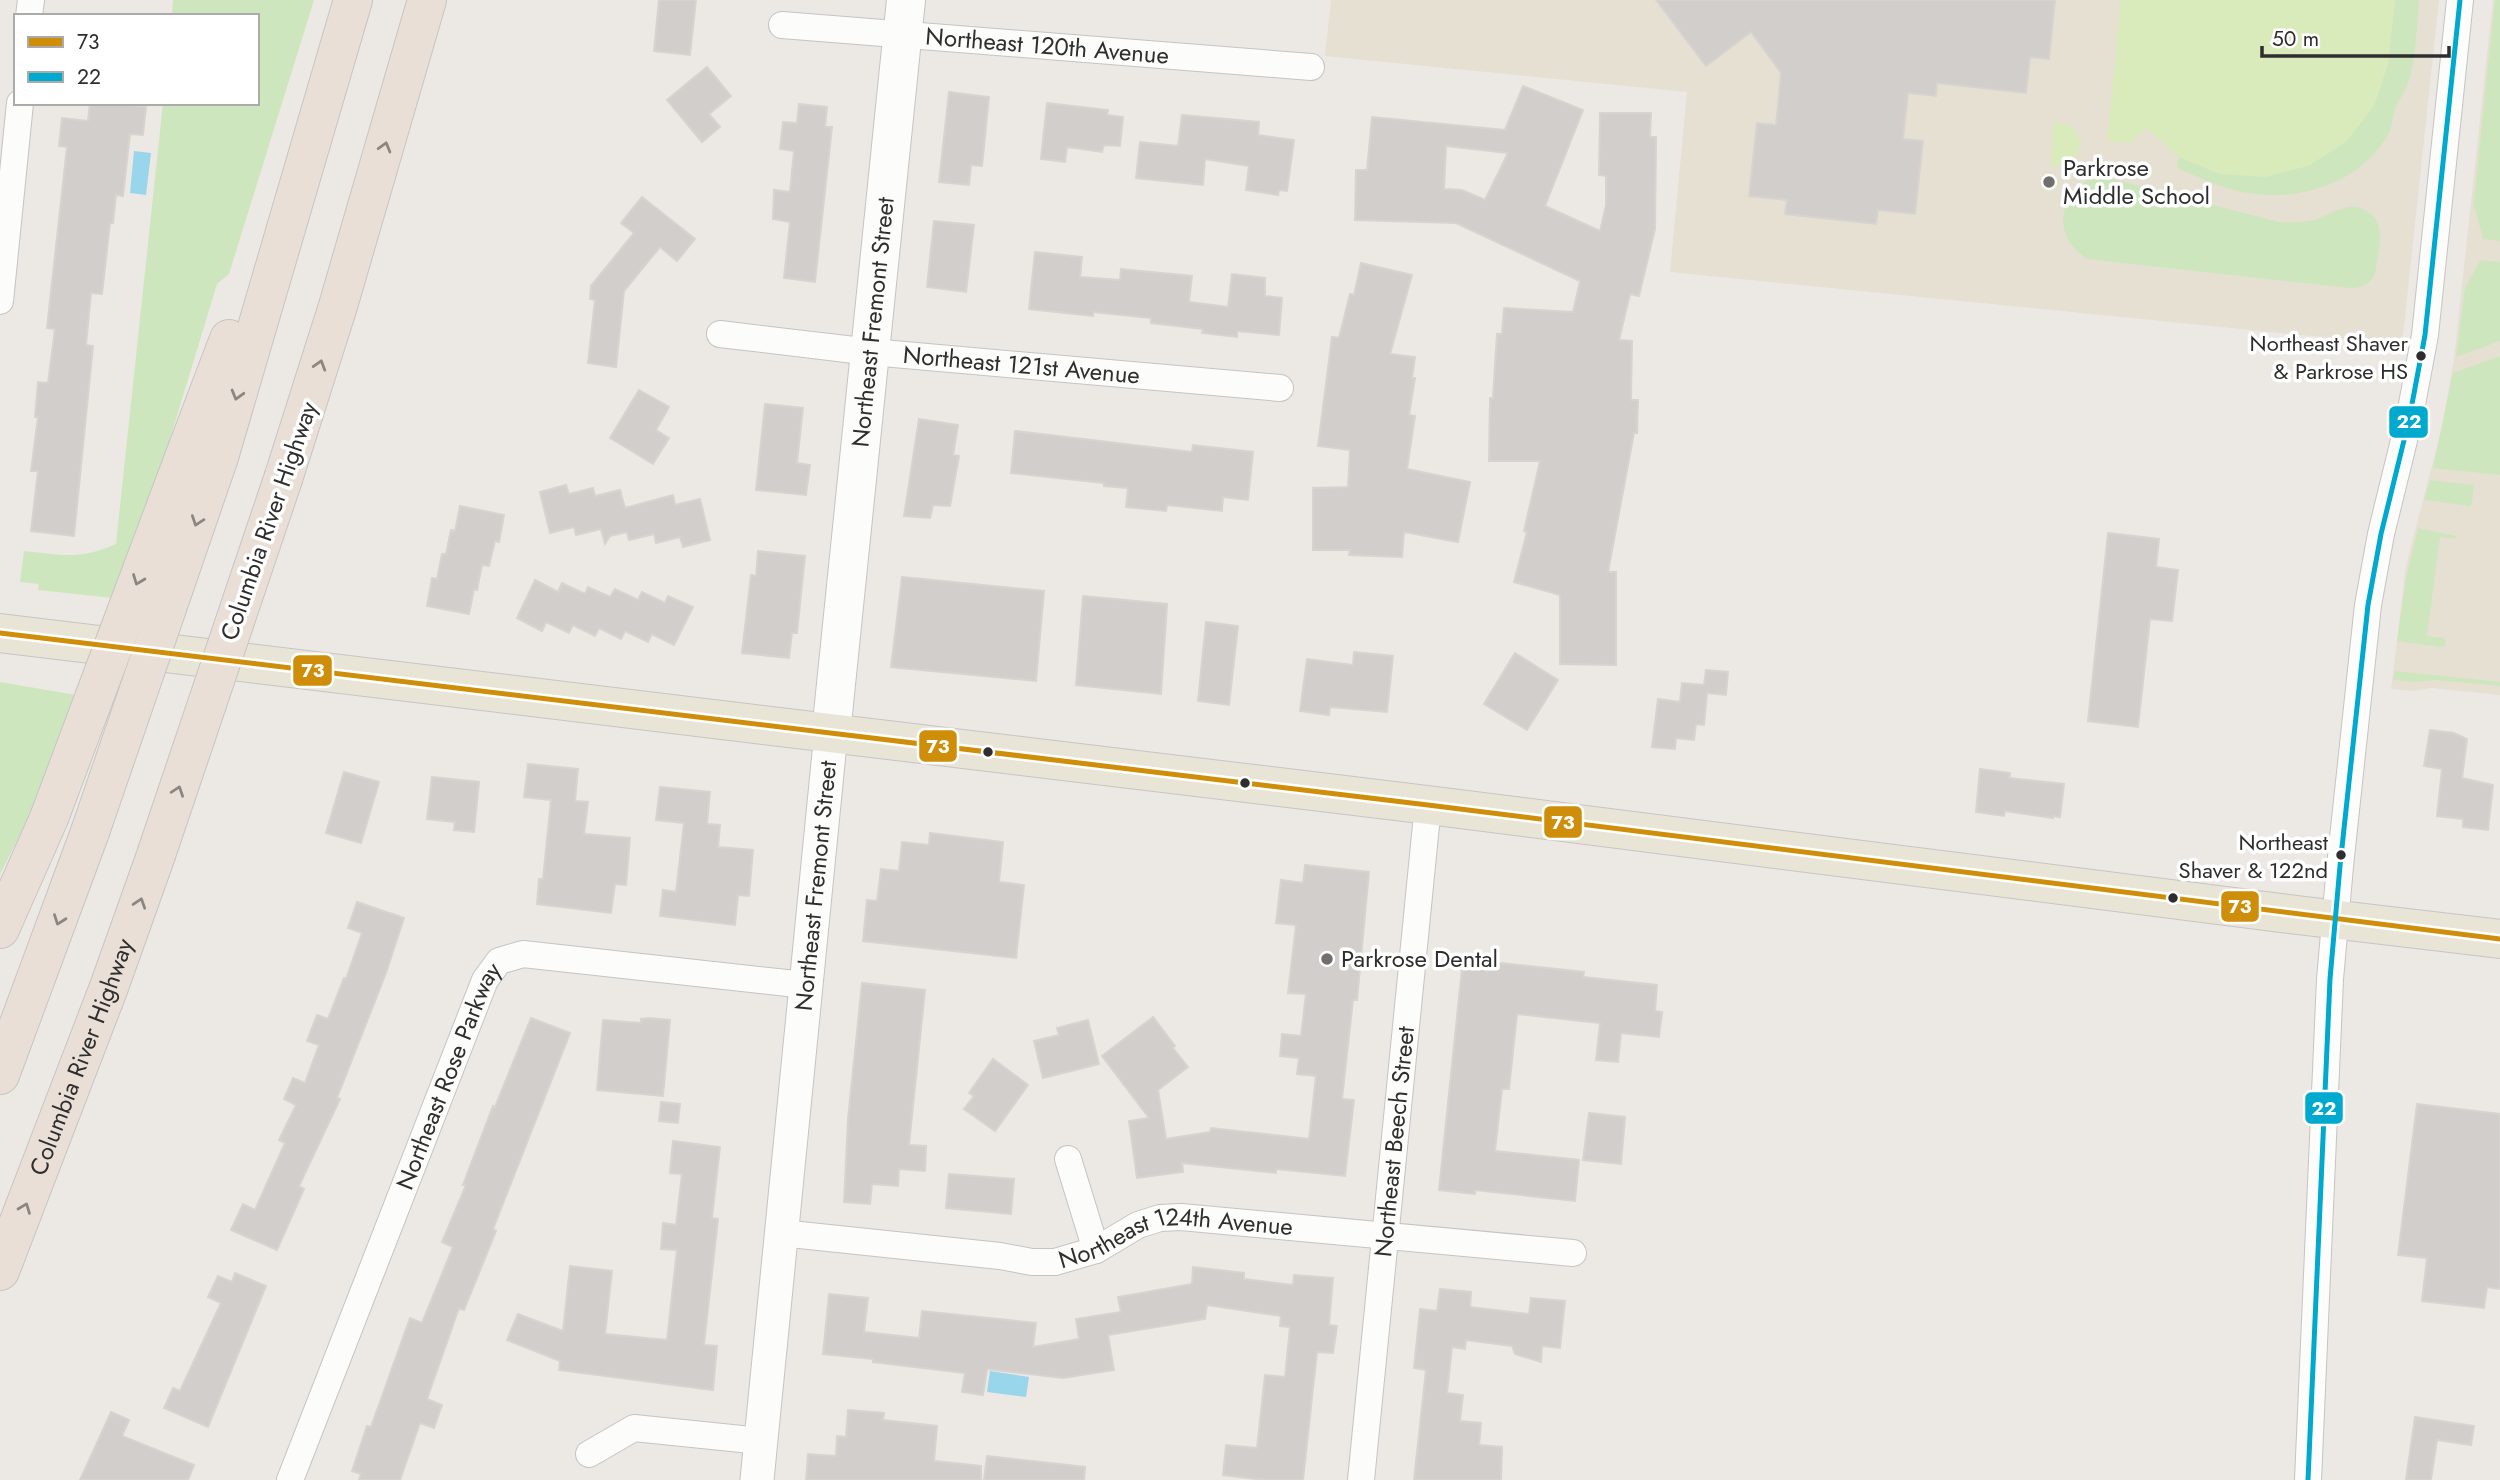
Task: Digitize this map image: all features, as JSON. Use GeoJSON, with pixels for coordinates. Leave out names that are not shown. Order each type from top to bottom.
{"type":"FeatureCollection","features":[{"type":"Feature","properties":{"kind":"highway"},"geometry":{"type":"LineString","coordinates":[[0,1076],[89,832],[203,452],[220,364],[351,0]]}},
{"type":"Feature","properties":{"kind":"highway","name":"Columbia River Highway"},"geometry":{"type":"LineString","coordinates":[[0,1271],[114,975],[284,476],[338,306],[426,0]]}},
{"type":"Feature","properties":{"kind":"highway"},"geometry":{"type":"LineString","coordinates":[[0,929],[203,452]]}},
{"type":"Feature","properties":{"kind":"main road","name":"Northeast Fremont Street"},"geometry":{"type":"LineString","coordinates":[[831,733],[905,17]]}},
{"type":"Feature","properties":{"kind":"main road"},"geometry":{"type":"LineString","coordinates":[[0,633],[1428,805],[2500,939]]}},
{"type":"Feature","properties":{"kind":"street"},"geometry":{"type":"LineString","coordinates":[[2308,1480],[2334,919],[2368,605],[2425,335],[2460,0]]}},
{"type":"Feature","properties":{"kind":"street","name":"Northeast 120th Avenue"},"geometry":{"type":"LineString","coordinates":[[782,25],[905,17],[1311,67]]}},
{"type":"Feature","properties":{"kind":"street"},"geometry":{"type":"LineString","coordinates":[[0,301],[20,105]]}},
{"type":"Feature","properties":{"kind":"street","name":"Northeast 121st Avenue"},"geometry":{"type":"LineString","coordinates":[[720,334],[871,352],[1280,388]]}},
{"type":"Feature","properties":{"kind":"street","name":"Northeast Fremont Street"},"geometry":{"type":"LineString","coordinates":[[757,1480],[831,733]]}},
{"type":"Feature","properties":{"kind":"street","name":"Northeast Beech Street"},"geometry":{"type":"LineString","coordinates":[[1361,1480],[1428,805]]}},
{"type":"Feature","properties":{"kind":"street","name":"Northeast Rose Parkway"},"geometry":{"type":"LineString","coordinates":[[290,1480],[485,980],[499,961],[523,954],[805,985]]}},
{"type":"Feature","properties":{"kind":"street"},"geometry":{"type":"LineString","coordinates":[[1069,1159],[1096,1250]]}},
{"type":"Feature","properties":{"kind":"street","name":"Northeast 124th Avenue"},"geometry":{"type":"LineString","coordinates":[[781,1233],[1000,1256],[1032,1262],[1055,1262],[1096,1250],[1138,1224],[1160,1218],[1181,1217],[1573,1253]]}},
{"type":"Feature","properties":{"kind":"street"},"geometry":{"type":"LineString","coordinates":[[589,1454],[634,1428],[761,1441]]}},
{"type":"Feature","properties":{"kind":"shaded area","name":"Parkrose Middle School"},"geometry":{"type":"Polygon","coordinates":[[[1331,0],[2439,0],[2402,345],[1670,272],[1687,92],[1325,56],[1331,0]]]}},
{"type":"Feature","properties":{"kind":"shaded area"},"geometry":{"type":"Polygon","coordinates":[[[2493,0],[2500,0],[2500,695],[2432,688],[2413,691],[2391,689],[2406,566],[2442,427],[2454,359],[2493,0]]]}},
{"type":"Feature","properties":{"kind":"green space"},"geometry":{"type":"Polygon","coordinates":[[[173,0],[314,0],[229,274],[217,284],[169,442],[113,598],[38,590],[39,584],[20,582],[24,551],[60,555],[81,554],[116,544],[163,105],[259,105],[259,14],[172,14],[173,0]]]}},
{"type":"Feature","properties":{"kind":"green space"},"geometry":{"type":"Polygon","coordinates":[[[2121,0],[2395,0],[2388,64],[2374,106],[2346,142],[2308,166],[2265,177],[2220,174],[2179,157],[2146,128],[2130,143],[2107,141],[2121,0]]]}},
{"type":"Feature","properties":{"kind":"green space"},"geometry":{"type":"Polygon","coordinates":[[[2395,0],[2419,0],[2412,70],[2395,109],[2388,135],[2360,167],[2343,178],[2304,192],[2263,195],[2226,188],[2177,166],[2179,157],[2220,174],[2308,166],[2345,142],[2374,106],[2388,64],[2395,0]]]}},
{"type":"Feature","properties":{"kind":"green space"},"geometry":{"type":"Polygon","coordinates":[[[2495,0],[2500,0],[2500,241],[2483,239],[2473,209],[2495,0]]]}},
{"type":"Feature","properties":{"kind":"green space"},"geometry":{"type":"Polygon","coordinates":[[[2054,122],[2070,125],[2078,135],[2079,151],[2067,165],[2051,166],[2054,122]]]}},
{"type":"Feature","properties":{"kind":"green space"},"geometry":{"type":"Polygon","coordinates":[[[2101,176],[2279,222],[2317,219],[2351,207],[2363,209],[2375,219],[2380,232],[2375,275],[2366,285],[2350,288],[2087,259],[2071,245],[2066,236],[2063,217],[2065,207],[2077,189],[2088,180],[2101,176]]]}},
{"type":"Feature","properties":{"kind":"green space"},"geometry":{"type":"Polygon","coordinates":[[[2480,260],[2500,262],[2500,341],[2456,357],[2465,288],[2480,260]]]}},
{"type":"Feature","properties":{"kind":"green space"},"geometry":{"type":"Polygon","coordinates":[[[2500,356],[2500,475],[2433,468],[2453,373],[2500,356]]]}},
{"type":"Feature","properties":{"kind":"green space"},"geometry":{"type":"Polygon","coordinates":[[[2430,480],[2474,485],[2472,503],[2470,506],[2424,500],[2430,480]]]}},
{"type":"Feature","properties":{"kind":"green space"},"geometry":{"type":"Polygon","coordinates":[[[2418,528],[2456,536],[2455,539],[2440,537],[2427,636],[2445,638],[2446,646],[2397,641],[2406,578],[2418,528]]]}},
{"type":"Feature","properties":{"kind":"green space"},"geometry":{"type":"Polygon","coordinates":[[[2395,671],[2500,682],[2500,686],[2436,680],[2393,680],[2395,671]]]}},
{"type":"Feature","properties":{"kind":"green space"},"geometry":{"type":"Polygon","coordinates":[[[0,682],[76,695],[32,812],[0,874],[0,682]]]}},
{"type":"Feature","properties":{"kind":"water"},"geometry":{"type":"Polygon","coordinates":[[[134,151],[151,153],[146,195],[130,193],[134,151]]]}},
{"type":"Feature","properties":{"kind":"water"},"geometry":{"type":"Polygon","coordinates":[[[990,1371],[1029,1377],[1026,1397],[987,1392],[990,1371]]]}},
{"type":"Feature","properties":{"kind":"building"},"geometry":{"type":"Polygon","coordinates":[[[659,0],[696,0],[690,55],[654,51],[659,0]]]}},
{"type":"Feature","properties":{"kind":"building"},"geometry":{"type":"Polygon","coordinates":[[[1656,0],[2055,0],[2049,59],[2030,57],[2026,93],[1937,83],[1936,96],[1908,93],[1903,139],[1923,141],[1915,214],[1878,210],[1876,224],[1785,214],[1787,200],[1749,196],[1757,123],[1776,125],[1781,73],[1751,32],[1706,66],[1656,0]]]}},
{"type":"Feature","properties":{"kind":"building"},"geometry":{"type":"Polygon","coordinates":[[[707,67],[731,96],[709,114],[720,127],[702,142],[667,100],[707,67]]]}},
{"type":"Feature","properties":{"kind":"building"},"geometry":{"type":"Polygon","coordinates":[[[1523,86],[1583,110],[1545,206],[1600,231],[1606,205],[1606,176],[1599,175],[1600,113],[1651,113],[1650,137],[1656,137],[1655,229],[1639,296],[1630,294],[1619,340],[1632,341],[1631,400],[1638,400],[1637,433],[1634,433],[1608,572],[1616,572],[1616,665],[1560,664],[1560,595],[1514,582],[1527,532],[1524,531],[1540,461],[1489,461],[1490,398],[1493,398],[1497,334],[1502,334],[1504,308],[1573,312],[1580,281],[1456,223],[1355,220],[1356,170],[1367,170],[1372,117],[1505,130],[1523,86]],[[1446,146],[1444,189],[1462,190],[1485,200],[1508,153],[1446,146]]]}},
{"type":"Feature","properties":{"kind":"building"},"geometry":{"type":"Polygon","coordinates":[[[949,92],[989,97],[982,166],[971,165],[969,185],[939,182],[949,92]]]}},
{"type":"Feature","properties":{"kind":"building"},"geometry":{"type":"Polygon","coordinates":[[[1047,103],[1108,110],[1107,115],[1123,117],[1120,146],[1104,145],[1102,152],[1067,147],[1065,162],[1041,159],[1047,103]]]}},
{"type":"Feature","properties":{"kind":"building"},"geometry":{"type":"Polygon","coordinates":[[[799,104],[827,107],[825,127],[832,127],[815,282],[784,278],[790,222],[773,219],[774,190],[790,192],[794,151],[780,149],[783,122],[797,123],[799,104]]]}},
{"type":"Feature","properties":{"kind":"building"},"geometry":{"type":"Polygon","coordinates":[[[90,105],[146,107],[143,135],[130,134],[123,196],[116,195],[113,223],[110,223],[102,294],[91,293],[86,345],[93,346],[74,536],[31,531],[38,471],[31,471],[38,417],[35,417],[38,382],[48,383],[55,329],[47,328],[67,147],[59,146],[62,118],[88,121],[90,105]]]}},
{"type":"Feature","properties":{"kind":"building"},"geometry":{"type":"Polygon","coordinates":[[[1182,115],[1259,122],[1258,135],[1294,140],[1287,191],[1279,190],[1278,195],[1246,190],[1249,166],[1205,159],[1203,185],[1136,178],[1140,142],[1178,146],[1182,115]]]}},
{"type":"Feature","properties":{"kind":"building"},"geometry":{"type":"Polygon","coordinates":[[[642,197],[695,239],[677,261],[660,247],[624,291],[616,367],[588,363],[595,300],[590,299],[591,286],[634,233],[621,223],[642,197]]]}},
{"type":"Feature","properties":{"kind":"building"},"geometry":{"type":"Polygon","coordinates":[[[934,221],[974,225],[966,292],[927,287],[934,221]]]}},
{"type":"Feature","properties":{"kind":"building"},"geometry":{"type":"Polygon","coordinates":[[[1035,252],[1082,257],[1080,277],[1120,280],[1121,269],[1192,276],[1189,302],[1228,307],[1232,274],[1265,278],[1265,296],[1282,298],[1279,335],[1237,331],[1237,337],[1202,333],[1203,329],[1151,323],[1151,318],[1093,312],[1093,316],[1029,309],[1035,252]]]}},
{"type":"Feature","properties":{"kind":"building"},"geometry":{"type":"Polygon","coordinates":[[[1361,263],[1412,275],[1390,354],[1415,357],[1412,378],[1415,378],[1409,415],[1415,416],[1407,469],[1470,482],[1458,542],[1404,532],[1402,557],[1349,555],[1350,550],[1313,550],[1313,488],[1348,487],[1350,450],[1318,446],[1332,337],[1339,338],[1350,294],[1354,295],[1361,263]]]}},
{"type":"Feature","properties":{"kind":"building"},"geometry":{"type":"Polygon","coordinates":[[[639,390],[669,407],[656,430],[669,438],[653,464],[610,438],[639,390]]]}},
{"type":"Feature","properties":{"kind":"building"},"geometry":{"type":"Polygon","coordinates":[[[765,404],[803,408],[797,463],[810,465],[806,495],[756,490],[765,404]]]}},
{"type":"Feature","properties":{"kind":"building"},"geometry":{"type":"Polygon","coordinates":[[[919,419],[958,425],[953,455],[959,456],[950,506],[933,505],[930,518],[904,516],[919,419]]]}},
{"type":"Feature","properties":{"kind":"building"},"geometry":{"type":"Polygon","coordinates":[[[1015,431],[1192,452],[1193,445],[1253,452],[1248,500],[1223,497],[1222,511],[1167,505],[1166,511],[1126,507],[1128,488],[1011,473],[1015,431]]]}},
{"type":"Feature","properties":{"kind":"building"},"geometry":{"type":"Polygon","coordinates":[[[566,485],[569,494],[593,488],[595,496],[620,490],[625,508],[673,495],[675,505],[700,499],[710,540],[683,547],[680,537],[656,543],[654,534],[629,540],[627,532],[610,536],[605,544],[601,529],[576,535],[574,527],[550,533],[540,492],[566,485]]]}},
{"type":"Feature","properties":{"kind":"building"},"geometry":{"type":"Polygon","coordinates":[[[460,506],[504,515],[499,542],[495,541],[489,566],[482,565],[469,614],[427,606],[432,578],[437,579],[451,530],[455,531],[460,506]]]}},
{"type":"Feature","properties":{"kind":"building"},"geometry":{"type":"Polygon","coordinates":[[[2108,533],[2159,539],[2156,567],[2178,570],[2172,621],[2150,619],[2138,727],[2088,721],[2108,533]]]}},
{"type":"Feature","properties":{"kind":"building"},"geometry":{"type":"Polygon","coordinates":[[[758,551],[805,556],[797,633],[792,633],[789,658],[742,653],[751,575],[756,576],[758,551]]]}},
{"type":"Feature","properties":{"kind":"building"},"geometry":{"type":"Polygon","coordinates":[[[902,577],[1044,591],[1036,681],[891,667],[902,577]]]}},
{"type":"Feature","properties":{"kind":"building"},"geometry":{"type":"Polygon","coordinates":[[[535,580],[558,592],[562,583],[585,594],[588,587],[610,597],[615,589],[638,600],[642,592],[665,603],[668,596],[693,607],[674,645],[652,634],[648,642],[625,631],[621,639],[599,628],[595,636],[573,625],[569,633],[546,622],[542,631],[517,618],[535,580]]]}},
{"type":"Feature","properties":{"kind":"building"},"geometry":{"type":"Polygon","coordinates":[[[1083,596],[1167,604],[1161,694],[1076,685],[1083,596]]]}},
{"type":"Feature","properties":{"kind":"building"},"geometry":{"type":"Polygon","coordinates":[[[1206,622],[1238,626],[1229,705],[1198,701],[1206,622]]]}},
{"type":"Feature","properties":{"kind":"building"},"geometry":{"type":"Polygon","coordinates":[[[1354,652],[1393,656],[1387,712],[1330,707],[1329,715],[1300,711],[1307,659],[1353,665],[1354,652]]]}},
{"type":"Feature","properties":{"kind":"building"},"geometry":{"type":"Polygon","coordinates":[[[1515,653],[1558,680],[1527,730],[1484,704],[1515,653]]]}},
{"type":"Feature","properties":{"kind":"building"},"geometry":{"type":"Polygon","coordinates":[[[1706,670],[1728,672],[1726,695],[1707,693],[1704,725],[1696,724],[1694,740],[1676,738],[1675,749],[1652,747],[1658,699],[1680,702],[1682,683],[1704,685],[1706,670]]]}},
{"type":"Feature","properties":{"kind":"building"},"geometry":{"type":"Polygon","coordinates":[[[2430,730],[2454,733],[2467,739],[2462,778],[2493,785],[2488,830],[2463,827],[2463,819],[2437,816],[2442,769],[2424,766],[2430,730]]]}},
{"type":"Feature","properties":{"kind":"building"},"geometry":{"type":"Polygon","coordinates":[[[528,764],[578,769],[575,801],[588,802],[584,834],[630,838],[626,885],[615,884],[611,913],[537,904],[539,879],[543,879],[551,800],[524,797],[528,764]]]}},
{"type":"Feature","properties":{"kind":"building"},"geometry":{"type":"Polygon","coordinates":[[[1980,769],[2010,773],[2009,778],[2064,784],[2060,817],[2005,811],[2004,816],[1976,812],[1980,769]]]}},
{"type":"Feature","properties":{"kind":"building"},"geometry":{"type":"Polygon","coordinates":[[[344,772],[379,782],[361,843],[326,833],[344,772]]]}},
{"type":"Feature","properties":{"kind":"building"},"geometry":{"type":"Polygon","coordinates":[[[432,777],[479,782],[474,832],[454,830],[455,822],[427,819],[432,777]]]}},
{"type":"Feature","properties":{"kind":"building"},"geometry":{"type":"Polygon","coordinates":[[[660,787],[710,792],[707,824],[720,825],[718,847],[753,850],[749,896],[738,895],[735,925],[660,916],[663,890],[676,892],[684,823],[656,820],[660,787]]]}},
{"type":"Feature","properties":{"kind":"building"},"geometry":{"type":"Polygon","coordinates":[[[930,833],[1003,842],[999,882],[1024,885],[1016,958],[863,941],[867,900],[877,901],[881,869],[899,871],[902,842],[929,845],[930,833]]]}},
{"type":"Feature","properties":{"kind":"building"},"geometry":{"type":"Polygon","coordinates":[[[1305,865],[1369,872],[1357,1000],[1353,1000],[1342,1099],[1354,1100],[1345,1176],[1276,1169],[1276,1173],[1182,1163],[1183,1172],[1137,1178],[1129,1121],[1149,1118],[1102,1056],[1153,1017],[1188,1067],[1158,1090],[1166,1139],[1210,1132],[1211,1128],[1309,1139],[1316,1076],[1297,1074],[1299,1058],[1280,1056],[1282,1034],[1301,1036],[1306,994],[1288,993],[1296,925],[1276,923],[1281,880],[1303,883],[1305,865]]]}},
{"type":"Feature","properties":{"kind":"building"},"geometry":{"type":"Polygon","coordinates":[[[357,902],[404,918],[386,973],[337,1098],[340,1099],[299,1186],[304,1189],[277,1250],[231,1230],[243,1204],[255,1210],[285,1143],[279,1140],[296,1105],[284,1099],[293,1078],[305,1083],[319,1045],[307,1041],[317,1015],[328,1019],[362,933],[348,928],[357,902]]]}},
{"type":"Feature","properties":{"kind":"building"},"geometry":{"type":"Polygon","coordinates":[[[1463,959],[1584,972],[1583,977],[1657,985],[1655,1011],[1662,1012],[1659,1037],[1621,1033],[1618,1062],[1596,1060],[1600,1023],[1517,1014],[1509,1089],[1502,1089],[1495,1151],[1579,1160],[1575,1201],[1475,1190],[1475,1194],[1439,1190],[1463,959]]]}},
{"type":"Feature","properties":{"kind":"building"},"geometry":{"type":"Polygon","coordinates":[[[862,983],[925,990],[909,1145],[926,1146],[925,1171],[899,1169],[898,1186],[872,1184],[870,1204],[844,1202],[848,1119],[862,983]]]}},
{"type":"Feature","properties":{"kind":"building"},"geometry":{"type":"Polygon","coordinates":[[[531,1018],[570,1033],[493,1229],[496,1231],[464,1310],[459,1308],[427,1399],[442,1405],[434,1428],[420,1423],[400,1480],[359,1480],[361,1474],[352,1471],[367,1426],[371,1427],[410,1318],[422,1323],[453,1247],[442,1242],[466,1185],[463,1185],[493,1106],[495,1107],[531,1018]]]}},
{"type":"Feature","properties":{"kind":"building"},"geometry":{"type":"Polygon","coordinates":[[[641,1019],[670,1020],[663,1096],[597,1090],[603,1020],[641,1023],[641,1019]]]}},
{"type":"Feature","properties":{"kind":"building"},"geometry":{"type":"Polygon","coordinates":[[[1088,1020],[1099,1064],[1043,1078],[1034,1041],[1059,1035],[1057,1028],[1088,1020]]]}},
{"type":"Feature","properties":{"kind":"building"},"geometry":{"type":"Polygon","coordinates":[[[993,1059],[1028,1085],[995,1131],[964,1109],[974,1096],[969,1093],[993,1059]]]}},
{"type":"Feature","properties":{"kind":"building"},"geometry":{"type":"Polygon","coordinates":[[[661,1102],[680,1104],[678,1123],[659,1121],[661,1102]]]}},
{"type":"Feature","properties":{"kind":"building"},"geometry":{"type":"Polygon","coordinates":[[[2417,1104],[2500,1114],[2500,1289],[2487,1287],[2484,1308],[2422,1301],[2427,1258],[2398,1255],[2417,1104]]]}},
{"type":"Feature","properties":{"kind":"building"},"geometry":{"type":"Polygon","coordinates":[[[1589,1113],[1625,1117],[1621,1164],[1583,1160],[1589,1113]]]}},
{"type":"Feature","properties":{"kind":"building"},"geometry":{"type":"Polygon","coordinates":[[[673,1141],[720,1147],[712,1218],[718,1219],[704,1345],[717,1346],[713,1390],[559,1370],[560,1361],[507,1340],[518,1314],[563,1331],[570,1266],[612,1271],[605,1334],[667,1340],[677,1250],[661,1249],[663,1223],[676,1225],[682,1174],[670,1173],[673,1141]]]}},
{"type":"Feature","properties":{"kind":"building"},"geometry":{"type":"Polygon","coordinates":[[[949,1174],[1014,1179],[1011,1214],[946,1208],[949,1174]]]}},
{"type":"Feature","properties":{"kind":"building"},"geometry":{"type":"Polygon","coordinates":[[[1193,1267],[1244,1273],[1244,1279],[1293,1285],[1294,1275],[1333,1278],[1329,1325],[1337,1326],[1333,1353],[1317,1352],[1303,1480],[1265,1480],[1223,1475],[1226,1445],[1257,1448],[1265,1375],[1285,1377],[1290,1327],[1280,1326],[1281,1316],[1207,1305],[1205,1319],[1108,1335],[1114,1370],[1063,1378],[987,1369],[983,1395],[962,1392],[965,1373],[823,1354],[829,1294],[868,1298],[864,1332],[919,1338],[922,1311],[1036,1323],[1033,1347],[1079,1339],[1076,1319],[1121,1312],[1118,1297],[1192,1284],[1193,1267]]]}},
{"type":"Feature","properties":{"kind":"building"},"geometry":{"type":"Polygon","coordinates":[[[235,1273],[266,1286],[208,1427],[164,1408],[173,1388],[180,1391],[221,1303],[208,1297],[218,1276],[232,1282],[235,1273]]]}},
{"type":"Feature","properties":{"kind":"building"},"geometry":{"type":"Polygon","coordinates":[[[1440,1289],[1471,1292],[1470,1307],[1529,1314],[1531,1298],[1565,1301],[1560,1348],[1542,1346],[1541,1362],[1515,1354],[1512,1346],[1466,1340],[1465,1349],[1452,1347],[1447,1393],[1463,1395],[1460,1421],[1481,1423],[1479,1445],[1502,1447],[1501,1480],[1414,1480],[1426,1370],[1414,1368],[1420,1309],[1437,1311],[1440,1289]]]}},
{"type":"Feature","properties":{"kind":"building"},"geometry":{"type":"Polygon","coordinates":[[[848,1410],[884,1413],[883,1420],[937,1426],[934,1461],[981,1466],[981,1480],[806,1480],[808,1454],[836,1456],[837,1436],[846,1437],[848,1410]]]}},
{"type":"Feature","properties":{"kind":"building"},"geometry":{"type":"Polygon","coordinates":[[[111,1412],[129,1420],[122,1436],[194,1465],[188,1480],[80,1480],[111,1412]]]}},
{"type":"Feature","properties":{"kind":"building"},"geometry":{"type":"Polygon","coordinates":[[[2415,1417],[2474,1426],[2471,1445],[2437,1440],[2431,1480],[2406,1480],[2415,1417]]]}},
{"type":"Feature","properties":{"kind":"building"},"geometry":{"type":"Polygon","coordinates":[[[987,1456],[1085,1467],[1084,1480],[984,1480],[987,1456]]]}},
{"type":"Feature","properties":{"kind":"transit line","name":"22"},"geometry":{"type":"LineString","coordinates":[[2308,1480],[2330,979],[2340,866],[2368,605],[2425,335],[2460,0]]}},
{"type":"Feature","properties":{"kind":"transit line","name":"73"},"geometry":{"type":"LineString","coordinates":[[0,633],[1428,805],[2500,939]]}},
{"type":"Feature","properties":{"kind":"place","name":"Parkrose Middle School"},"geometry":{"type":"Point","coordinates":[2049,182]}},
{"type":"Feature","properties":{"kind":"place","name":"Northeast Shaver & Parkrose HS"},"geometry":{"type":"Point","coordinates":[2421,356]}},
{"type":"Feature","properties":{"kind":"place","name":"Northeast Shaver & 122nd"},"geometry":{"type":"Point","coordinates":[2341,855]}},
{"type":"Feature","properties":{"kind":"place","name":"Parkrose Dental"},"geometry":{"type":"Point","coordinates":[1327,959]}}]}
